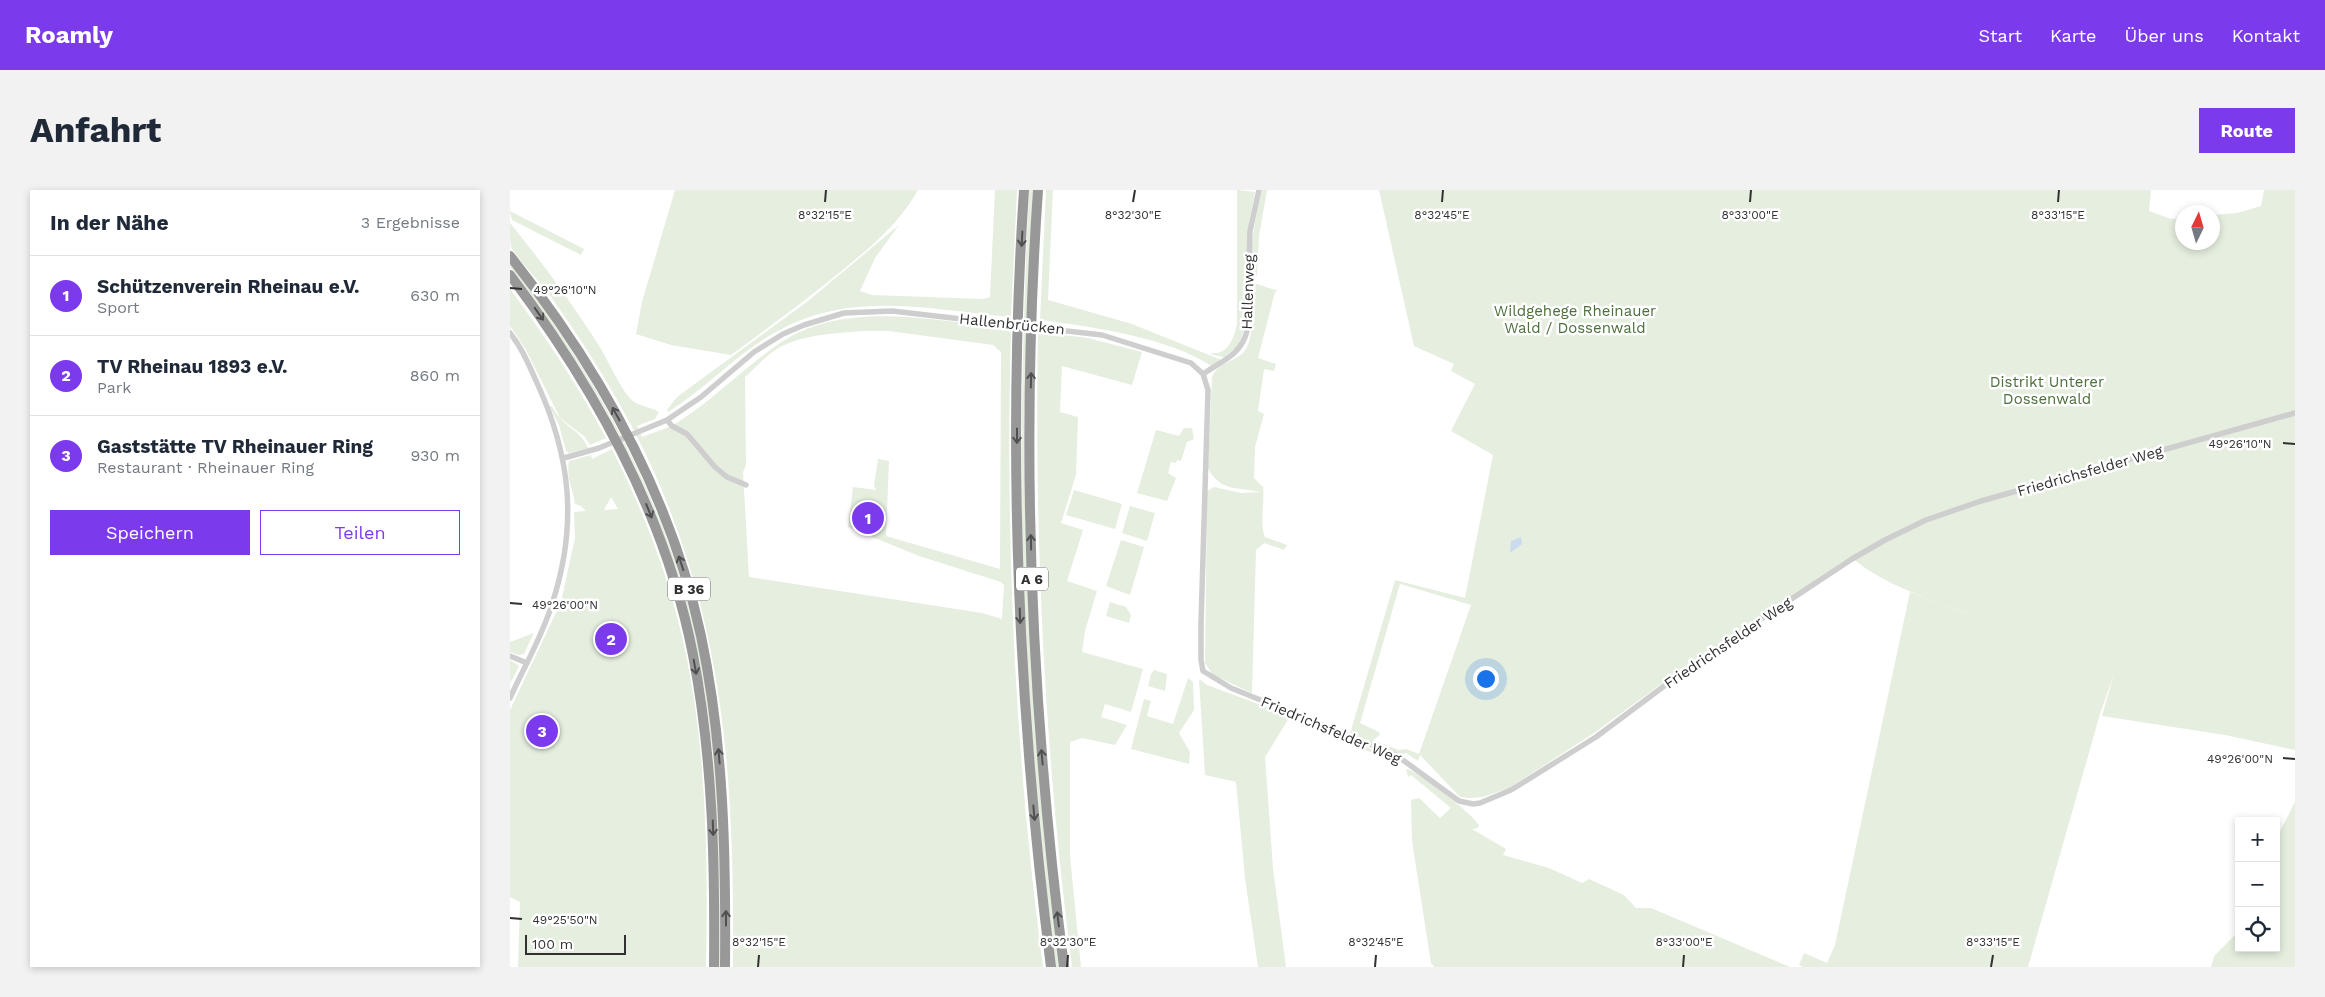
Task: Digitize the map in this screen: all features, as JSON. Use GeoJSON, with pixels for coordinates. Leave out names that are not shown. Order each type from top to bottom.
{"type":"FeatureCollection","features":[{"type":"Feature","properties":{"kind":"highway","name":"A 6"},"geometry":{"type":"LineString","coordinates":[[1024,190],[1017,360],[1018,568],[1028,744],[1050,967]]}},
{"type":"Feature","properties":{"kind":"highway","name":"A 6"},"geometry":{"type":"LineString","coordinates":[[1038,190],[1033,283],[1030,421],[1032,579],[1040,734],[1064,967]]}},
{"type":"Feature","properties":{"kind":"highway","name":"B 36"},"geometry":{"type":"LineString","coordinates":[[510,256],[573,344],[615,413],[656,495],[688,586],[704,652],[718,742],[724,832],[725,967]]}},
{"type":"Feature","properties":{"kind":"highway","name":"B 36"},"geometry":{"type":"LineString","coordinates":[[510,275],[565,353],[617,442],[651,514],[676,586],[693,654],[706,740],[713,829],[714,967]]}},
{"type":"Feature","properties":{"kind":"street","name":"Hallenweg"},"geometry":{"type":"LineString","coordinates":[[1203,374],[1235,354],[1245,340],[1247,331],[1250,231],[1259,190]]}},
{"type":"Feature","properties":{"kind":"street","name":"Hallenbrücken"},"geometry":{"type":"LineString","coordinates":[[564,458],[599,448],[667,420],[701,397],[754,352],[783,334],[828,317],[870,311],[892,311],[1050,328],[1102,336],[1129,342],[1191,363],[1203,374]]}},
{"type":"Feature","properties":{"kind":"street"},"geometry":{"type":"LineString","coordinates":[[510,333],[520,347],[547,404],[564,458],[568,500],[568,525],[552,606],[510,698]]}},
{"type":"Feature","properties":{"kind":"street","name":"Friedrichsfelder Weg"},"geometry":{"type":"LineString","coordinates":[[1203,374],[1208,390],[1201,660],[1203,671],[1231,688],[1389,752],[1407,762],[1448,794],[1460,801],[1473,804],[1511,790],[1596,737],[1699,660],[1852,560],[1926,520],[1981,501],[2295,413]]}},
{"type":"Feature","properties":{"kind":"street"},"geometry":{"type":"LineString","coordinates":[[667,420],[672,426],[687,434],[715,467],[727,477],[746,485]]}},
{"type":"Feature","properties":{"kind":"street"},"geometry":{"type":"LineString","coordinates":[[510,656],[527,663]]}},
{"type":"Feature","properties":{"kind":"green space"},"geometry":{"type":"Polygon","coordinates":[[[675,190],[918,190],[901,215],[869,248],[809,297],[731,355],[671,345],[636,334],[642,302],[675,190]]]}},
{"type":"Feature","properties":{"kind":"green space"},"geometry":{"type":"Polygon","coordinates":[[[995,190],[1017,190],[1011,317],[914,307],[883,306],[852,308],[822,313],[791,324],[761,341],[668,412],[667,410],[677,397],[808,301],[899,225],[875,258],[860,291],[872,295],[983,299],[990,297],[995,190]]]}},
{"type":"Feature","properties":{"kind":"green space"},"geometry":{"type":"Polygon","coordinates":[[[1029,190],[1033,190],[1027,313],[1028,603],[1038,765],[1059,967],[1055,967],[1038,803],[1026,649],[1022,534],[1022,420],[1029,190]]]}},
{"type":"Feature","properties":{"kind":"green space"},"geometry":{"type":"Polygon","coordinates":[[[1046,190],[1053,190],[1048,300],[1132,324],[1224,361],[1213,367],[1174,348],[1130,335],[1040,320],[1046,190]]]}},
{"type":"Feature","properties":{"kind":"green space"},"geometry":{"type":"Polygon","coordinates":[[[1237,190],[1255,192],[1248,229],[1244,330],[1238,346],[1224,357],[1210,354],[1221,352],[1230,344],[1237,324],[1237,190]]]}},
{"type":"Feature","properties":{"kind":"green space"},"geometry":{"type":"Polygon","coordinates":[[[1262,190],[1267,190],[1259,236],[1257,276],[1253,272],[1252,251],[1262,190]]]}},
{"type":"Feature","properties":{"kind":"green space","name":"Distrikt Unterer Dossenwald"},"geometry":{"type":"Polygon","coordinates":[[[1379,190],[2151,190],[2149,211],[2175,219],[2175,250],[2220,250],[2220,214],[2237,213],[2261,206],[2264,190],[2295,190],[2295,750],[2225,735],[2102,716],[2114,674],[2100,714],[2028,967],[1803,967],[1799,965],[1804,953],[1827,963],[1835,945],[1910,592],[1920,596],[1878,576],[1851,557],[1697,658],[1594,733],[1509,788],[1483,797],[1460,797],[1420,755],[1418,761],[1406,753],[1401,755],[1350,734],[1395,580],[1465,598],[1493,455],[1451,431],[1475,384],[1451,371],[1454,364],[1414,346],[1379,190]],[[1400,584],[1360,723],[1379,732],[1380,735],[1373,740],[1399,750],[1406,749],[1419,754],[1471,605],[1400,584]]]}},
{"type":"Feature","properties":{"kind":"green space"},"geometry":{"type":"Polygon","coordinates":[[[510,211],[584,249],[581,255],[512,220],[510,211]]]}},
{"type":"Feature","properties":{"kind":"green space"},"geometry":{"type":"Polygon","coordinates":[[[510,223],[567,298],[598,344],[629,397],[639,405],[659,412],[655,419],[637,426],[642,437],[678,422],[777,345],[803,330],[831,322],[860,317],[891,316],[1011,329],[1010,489],[1014,649],[1025,808],[1043,967],[733,967],[732,843],[728,782],[722,723],[701,606],[683,548],[661,488],[638,438],[597,366],[567,319],[511,247],[510,223]],[[862,331],[803,338],[771,353],[745,377],[746,465],[743,472],[749,577],[982,613],[1002,619],[1004,585],[1001,582],[919,556],[848,527],[853,487],[876,490],[874,486],[878,459],[889,461],[886,536],[1000,569],[1001,352],[993,345],[889,331],[862,331]]]}},
{"type":"Feature","properties":{"kind":"green space"},"geometry":{"type":"Polygon","coordinates":[[[510,263],[549,317],[585,372],[617,428],[645,486],[669,545],[689,606],[703,670],[716,765],[720,852],[721,967],[718,967],[719,897],[716,792],[709,723],[702,679],[670,554],[644,487],[611,421],[574,358],[510,267],[510,263]]]}},
{"type":"Feature","properties":{"kind":"green space"},"geometry":{"type":"Polygon","coordinates":[[[1254,283],[1278,291],[1275,292],[1258,358],[1276,364],[1274,371],[1264,369],[1258,411],[1264,414],[1255,447],[1254,478],[1263,487],[1262,526],[1265,537],[1287,545],[1284,550],[1264,543],[1256,550],[1252,693],[1213,675],[1205,663],[1207,491],[1214,487],[1241,493],[1261,492],[1237,489],[1224,485],[1213,476],[1208,468],[1212,377],[1221,366],[1239,356],[1247,347],[1250,340],[1254,283]]]}},
{"type":"Feature","properties":{"kind":"green space"},"geometry":{"type":"Polygon","coordinates":[[[510,289],[568,374],[606,438],[590,445],[585,437],[560,418],[525,348],[510,326],[510,289]]]}},
{"type":"Feature","properties":{"kind":"green space"},"geometry":{"type":"Polygon","coordinates":[[[1038,332],[1088,338],[1142,352],[1132,385],[1062,366],[1060,412],[1078,417],[1076,475],[1061,523],[1083,530],[1067,581],[1097,591],[1085,631],[1082,652],[1143,669],[1131,712],[1105,704],[1101,717],[1127,725],[1115,745],[1082,738],[1070,742],[1070,856],[1081,967],[1072,967],[1048,730],[1040,571],[1037,412],[1038,332]]]}},
{"type":"Feature","properties":{"kind":"green space"},"geometry":{"type":"Polygon","coordinates":[[[549,406],[552,406],[556,414],[580,436],[588,448],[569,453],[566,451],[559,425],[549,406]]]}},
{"type":"Feature","properties":{"kind":"green space"},"geometry":{"type":"Polygon","coordinates":[[[1184,428],[1192,428],[1194,439],[1187,442],[1181,461],[1171,462],[1168,473],[1176,478],[1167,501],[1137,493],[1156,430],[1179,436],[1184,428]]]}},
{"type":"Feature","properties":{"kind":"green space"},"geometry":{"type":"Polygon","coordinates":[[[612,449],[658,555],[674,604],[686,654],[698,731],[705,810],[706,967],[518,967],[520,902],[510,897],[510,710],[561,602],[575,538],[574,512],[586,511],[581,506],[575,504],[569,478],[569,461],[591,455],[592,459],[612,449]],[[611,497],[604,510],[618,509],[611,497]]]}},
{"type":"Feature","properties":{"kind":"green space"},"geometry":{"type":"Polygon","coordinates":[[[1074,490],[1122,504],[1115,529],[1066,515],[1074,490]]]}},
{"type":"Feature","properties":{"kind":"green space"},"geometry":{"type":"Polygon","coordinates":[[[1130,506],[1155,513],[1147,541],[1122,533],[1130,506]]]}},
{"type":"Feature","properties":{"kind":"green space"},"geometry":{"type":"Polygon","coordinates":[[[1121,540],[1144,547],[1130,595],[1106,586],[1121,540]]]}},
{"type":"Feature","properties":{"kind":"green space"},"geometry":{"type":"Polygon","coordinates":[[[1110,602],[1126,607],[1131,615],[1129,623],[1106,616],[1110,602]]]}},
{"type":"Feature","properties":{"kind":"green space"},"geometry":{"type":"Polygon","coordinates":[[[534,633],[524,654],[518,655],[510,652],[510,642],[534,633]]]}},
{"type":"Feature","properties":{"kind":"green space"},"geometry":{"type":"Polygon","coordinates":[[[510,660],[519,666],[511,682],[510,680],[510,660]]]}},
{"type":"Feature","properties":{"kind":"green space"},"geometry":{"type":"Polygon","coordinates":[[[1154,670],[1167,674],[1165,691],[1148,686],[1154,670]]]}},
{"type":"Feature","properties":{"kind":"green space"},"geometry":{"type":"Polygon","coordinates":[[[1188,678],[1193,682],[1194,710],[1179,733],[1190,752],[1189,764],[1131,749],[1144,699],[1151,701],[1147,716],[1173,724],[1188,678]]]}},
{"type":"Feature","properties":{"kind":"green space"},"geometry":{"type":"Polygon","coordinates":[[[1199,679],[1207,685],[1299,719],[1398,760],[1387,759],[1289,718],[1265,757],[1273,868],[1286,967],[1258,967],[1245,878],[1236,782],[1205,775],[1199,679]]]}},
{"type":"Feature","properties":{"kind":"green space"},"geometry":{"type":"Polygon","coordinates":[[[1406,769],[1432,784],[1467,812],[1479,825],[1478,828],[1472,829],[1506,849],[1503,855],[1549,868],[1582,883],[1589,879],[1624,895],[1636,908],[1651,908],[1790,967],[1434,967],[1431,963],[1412,841],[1411,800],[1419,798],[1440,818],[1451,808],[1411,775],[1408,777],[1406,769]]]}},
{"type":"Feature","properties":{"kind":"green space"},"geometry":{"type":"Polygon","coordinates":[[[2295,802],[2295,967],[2211,967],[2214,956],[2235,935],[2235,952],[2280,952],[2280,831],[2295,802]]]}},
{"type":"Feature","properties":{"kind":"water"},"geometry":{"type":"Polygon","coordinates":[[[1521,537],[1522,544],[1510,553],[1511,541],[1521,537]]]}},
{"type":"Feature","properties":{"kind":"place","name":"Schützenverein Rheinau e.V."},"geometry":{"type":"Point","coordinates":[868,518]}},
{"type":"Feature","properties":{"kind":"place","name":"TV Rheinau 1893 e.V."},"geometry":{"type":"Point","coordinates":[611,639]}},
{"type":"Feature","properties":{"kind":"place","name":"Gaststätte TV Rheinauer Ring"},"geometry":{"type":"Point","coordinates":[542,731]}},
{"type":"Feature","properties":{"kind":"park label","name":"Wildgehege Rheinauer Wald / Dossenwald"},"geometry":{"type":"Point","coordinates":[1575,320]}}]}
